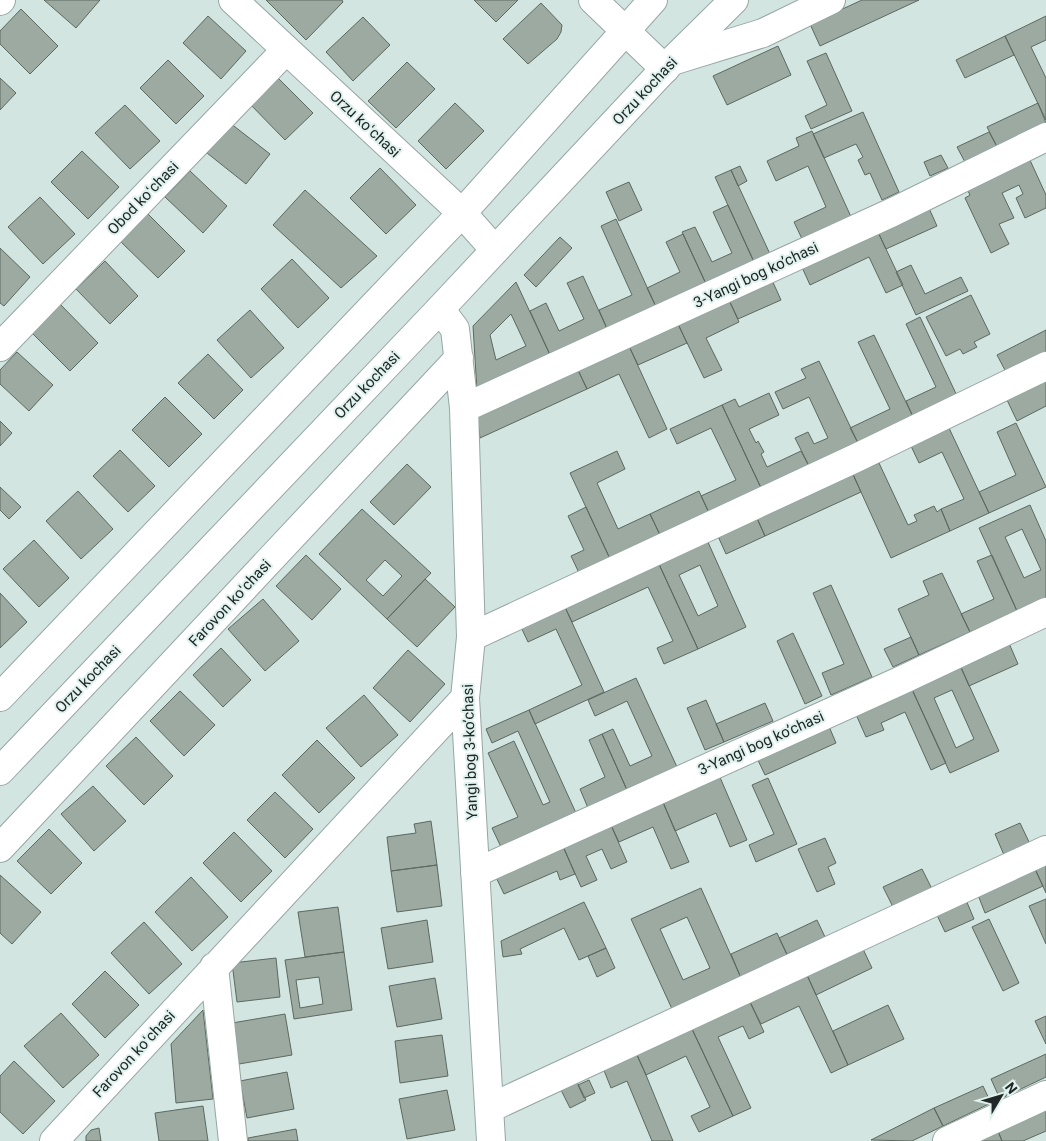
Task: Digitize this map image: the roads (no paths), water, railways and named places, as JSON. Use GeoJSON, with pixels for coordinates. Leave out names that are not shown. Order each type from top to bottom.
{"type":"FeatureCollection","features":[{"type":"Feature","properties":{"kind":"street","name":"Orzu koʻchasi"},"geometry":{"type":"LineString","coordinates":[[233,0],[462,214],[495,250]]}},
{"type":"Feature","properties":{"kind":"street"},"geometry":{"type":"LineString","coordinates":[[593,0],[625,30],[669,65],[763,33],[831,0]]}},
{"type":"Feature","properties":{"kind":"street"},"geometry":{"type":"LineString","coordinates":[[0,697],[462,214],[653,0]]}},
{"type":"Feature","properties":{"kind":"street","name":"Orzu kochasi"},"geometry":{"type":"LineString","coordinates":[[0,771],[440,309],[669,65],[734,0]]}},
{"type":"Feature","properties":{"kind":"street","name":"Obod koʻchasi"},"geometry":{"type":"LineString","coordinates":[[0,347],[286,50]]}},
{"type":"Feature","properties":{"kind":"street","name":"3-Yangi bog koʼchasi"},"geometry":{"type":"LineString","coordinates":[[464,408],[893,212],[1046,137]]}},
{"type":"Feature","properties":{"kind":"street","name":"Yangi bog 3-koʼchasi"},"geometry":{"type":"LineString","coordinates":[[440,309],[455,330],[464,408],[471,637],[466,698],[491,1141]]}},
{"type":"Feature","properties":{"kind":"street","name":"Farovon koʻchasi"},"geometry":{"type":"LineString","coordinates":[[0,848],[459,358]]}},
{"type":"Feature","properties":{"kind":"street"},"geometry":{"type":"LineString","coordinates":[[471,637],[858,457],[1046,366]]}},
{"type":"Feature","properties":{"kind":"street","name":"3-Yangi bog koʼchasi"},"geometry":{"type":"LineString","coordinates":[[475,872],[902,680],[1046,612]]}},
{"type":"Feature","properties":{"kind":"street","name":"Farovon koʻchasi"},"geometry":{"type":"LineString","coordinates":[[54,1141],[466,698]]}},
{"type":"Feature","properties":{"kind":"street"},"geometry":{"type":"LineString","coordinates":[[490,1108],[1046,850]]}},
{"type":"Feature","properties":{"kind":"street"},"geometry":{"type":"LineString","coordinates":[[214,967],[233,1141]]}},
{"type":"Feature","properties":{"kind":"street"},"geometry":{"type":"LineString","coordinates":[[947,1141],[1046,1095]]}}]}
